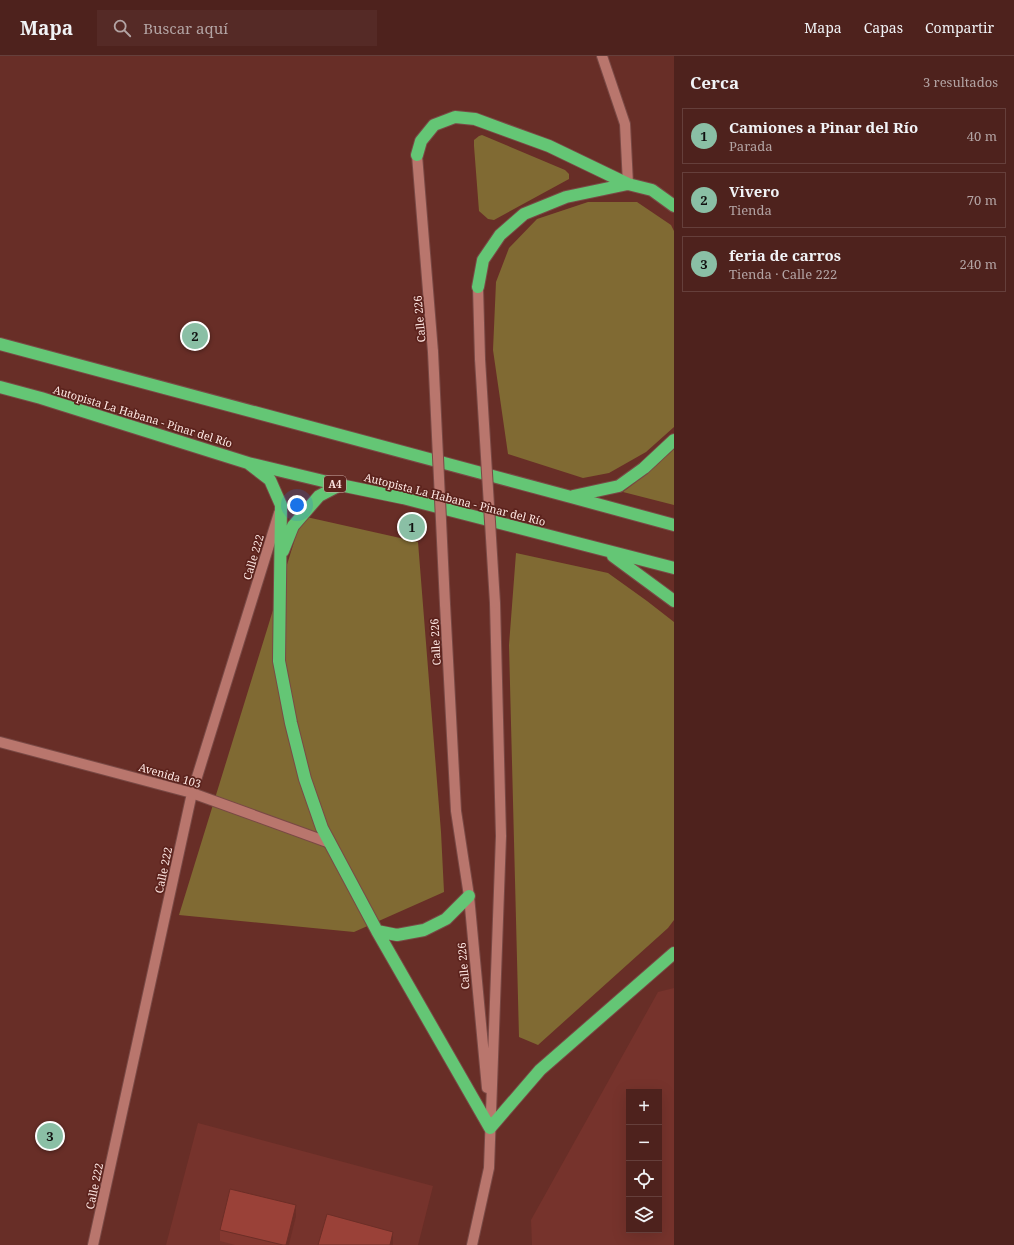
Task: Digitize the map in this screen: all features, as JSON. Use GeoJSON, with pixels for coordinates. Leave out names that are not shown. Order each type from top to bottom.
{"type":"FeatureCollection","features":[{"type":"Feature","properties":{"kind":"highway"},"geometry":{"type":"LineString","coordinates":[[417,155],[420,140],[434,125],[458,117],[475,119],[549,146],[628,184],[652,190],[674,206]]}},
{"type":"Feature","properties":{"kind":"highway"},"geometry":{"type":"LineString","coordinates":[[478,287],[483,260],[500,235],[524,214],[566,197],[628,184]]}},
{"type":"Feature","properties":{"kind":"highway"},"geometry":{"type":"LineString","coordinates":[[0,344],[571,496],[674,526]]}},
{"type":"Feature","properties":{"kind":"highway","name":"Autopista La Habana - Pinar del Río"},"geometry":{"type":"LineString","coordinates":[[0,387],[41,398],[248,463],[340,485],[404,498],[674,568]]}},
{"type":"Feature","properties":{"kind":"highway"},"geometry":{"type":"LineString","coordinates":[[571,496],[619,486],[644,468],[674,440]]}},
{"type":"Feature","properties":{"kind":"highway"},"geometry":{"type":"LineString","coordinates":[[248,463],[270,480],[281,506],[279,661],[291,723],[305,779],[322,828],[377,931],[490,1128],[540,1070],[674,953]]}},
{"type":"Feature","properties":{"kind":"highway"},"geometry":{"type":"LineString","coordinates":[[280,558],[293,526],[319,496],[340,485]]}},
{"type":"Feature","properties":{"kind":"highway"},"geometry":{"type":"LineString","coordinates":[[607,551],[674,600]]}},
{"type":"Feature","properties":{"kind":"highway"},"geometry":{"type":"LineString","coordinates":[[377,931],[397,935],[424,930],[446,919],[469,896]]}},
{"type":"Feature","properties":{"kind":"main road"},"geometry":{"type":"LineString","coordinates":[[602,56],[625,124],[628,184]]}},
{"type":"Feature","properties":{"kind":"main road","name":"Calle 226"},"geometry":{"type":"LineString","coordinates":[[417,155],[433,352],[456,811],[469,896],[490,1128]]}},
{"type":"Feature","properties":{"kind":"main road","name":"Calle 226"},"geometry":{"type":"LineString","coordinates":[[472,1245],[489,1168],[501,836],[495,603],[480,359],[478,287]]}},
{"type":"Feature","properties":{"kind":"main road","name":"Calle 222"},"geometry":{"type":"LineString","coordinates":[[93,1245],[192,793],[281,506]]}},
{"type":"Feature","properties":{"kind":"main road","name":"Avenida 103"},"geometry":{"type":"LineString","coordinates":[[0,742],[192,793],[330,844]]}},
{"type":"Feature","properties":{"kind":"shaded area"},"geometry":{"type":"Polygon","coordinates":[[[482,135],[565,170],[569,174],[569,179],[494,220],[488,219],[479,211],[474,146],[474,140],[482,135]]]}},
{"type":"Feature","properties":{"kind":"shaded area"},"geometry":{"type":"Polygon","coordinates":[[[588,202],[637,202],[671,225],[674,231],[674,427],[646,452],[609,473],[583,478],[508,454],[493,350],[496,282],[509,248],[537,219],[588,202]]]}},
{"type":"Feature","properties":{"kind":"shaded area"},"geometry":{"type":"Polygon","coordinates":[[[674,449],[674,505],[623,492],[646,474],[674,449]]]}},
{"type":"Feature","properties":{"kind":"shaded area"},"geometry":{"type":"Polygon","coordinates":[[[302,516],[418,542],[441,832],[444,892],[354,932],[179,915],[302,516]]]}},
{"type":"Feature","properties":{"kind":"shaded area"},"geometry":{"type":"Polygon","coordinates":[[[516,553],[608,573],[674,622],[674,920],[668,928],[538,1045],[519,1037],[509,645],[516,553]]]}},
{"type":"Feature","properties":{"kind":"shaded area"},"geometry":{"type":"Polygon","coordinates":[[[674,988],[674,1245],[532,1245],[531,1220],[658,992],[674,988]]]}},
{"type":"Feature","properties":{"kind":"shaded area"},"geometry":{"type":"Polygon","coordinates":[[[198,1123],[433,1186],[418,1245],[166,1245],[198,1123]]]}},
{"type":"Feature","properties":{"kind":"building"},"geometry":{"type":"Polygon","coordinates":[[[230,1189],[296,1205],[286,1245],[220,1230],[230,1189]]]}},
{"type":"Feature","properties":{"kind":"building"},"geometry":{"type":"Polygon","coordinates":[[[327,1214],[393,1232],[390,1245],[318,1245],[327,1214]]]}},
{"type":"Feature","properties":{"kind":"place","name":"Vivero"},"geometry":{"type":"Point","coordinates":[195,336]}},
{"type":"Feature","properties":{"kind":"place","name":"Camiones a Pinar del Río"},"geometry":{"type":"Point","coordinates":[412,527]}},
{"type":"Feature","properties":{"kind":"place","name":"feria de carros"},"geometry":{"type":"Point","coordinates":[50,1136]}}]}
